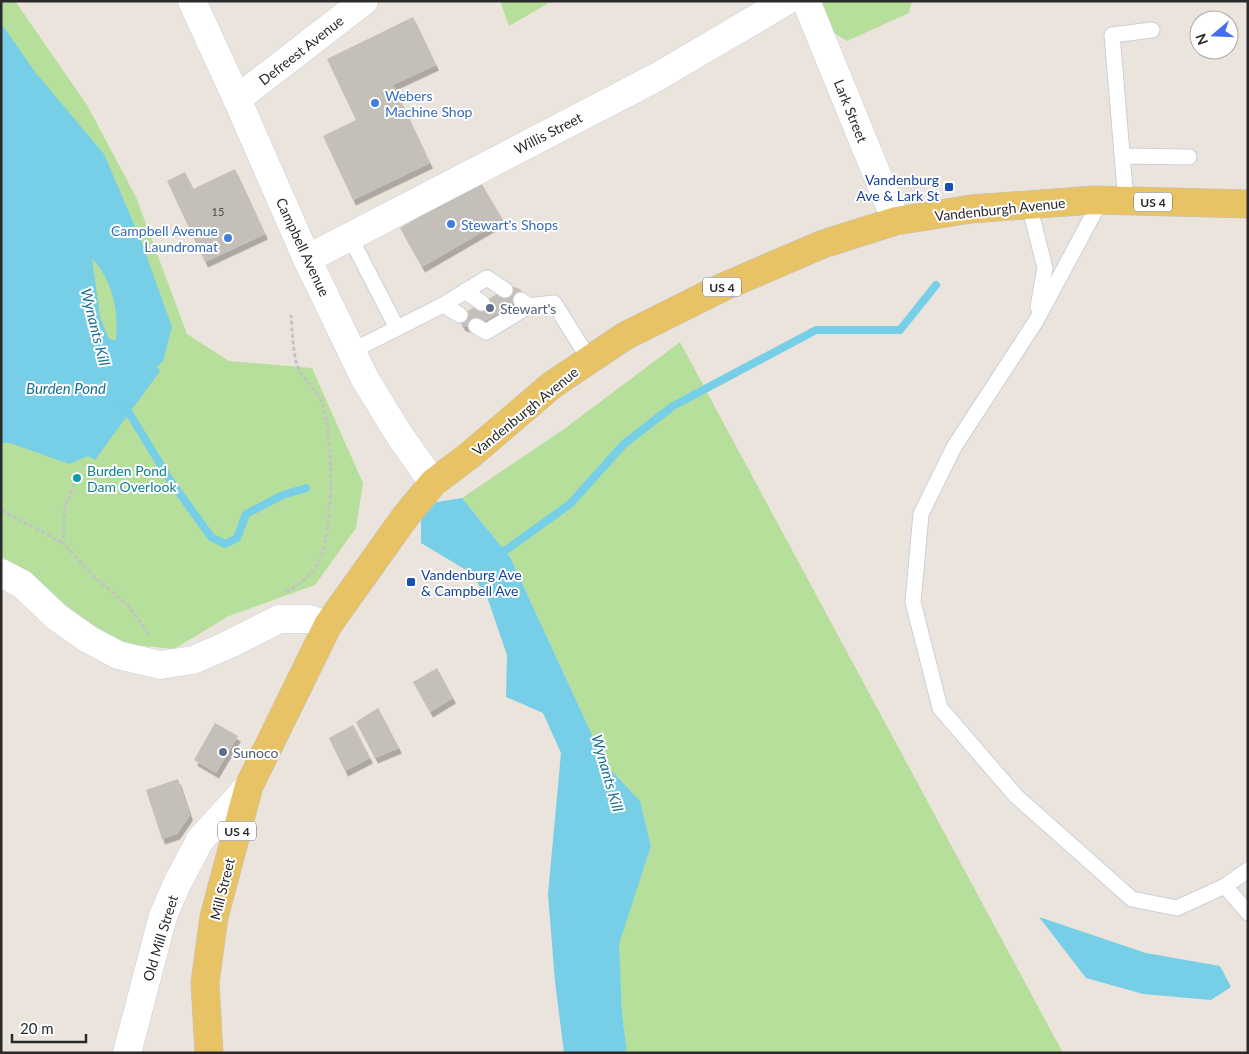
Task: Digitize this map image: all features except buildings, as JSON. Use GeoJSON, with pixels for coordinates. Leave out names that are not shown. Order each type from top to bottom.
{"type":"FeatureCollection","features":[{"type":"Feature","properties":{"kind":"main road","name":"Vandenburgh Avenue"},"geometry":{"type":"LineString","coordinates":[[328,624],[405,517],[433,483],[470,456],[552,385],[589,359],[625,336],[723,287],[824,244],[896,222],[971,209],[1114,201],[1248,204]]}},
{"type":"Feature","properties":{"kind":"main road","name":"Mill Street"},"geometry":{"type":"LineString","coordinates":[[209,1053],[205,983],[214,916],[249,786],[328,624]]}},
{"type":"Feature","properties":{"kind":"street","name":"Campbell Avenue"},"geometry":{"type":"LineString","coordinates":[[192,1],[307,259],[365,379],[398,433],[433,483]]}},
{"type":"Feature","properties":{"kind":"street","name":"Defreest Avenue"},"geometry":{"type":"LineString","coordinates":[[237,100],[364,1]]}},
{"type":"Feature","properties":{"kind":"street","name":"Willis Street"},"geometry":{"type":"LineString","coordinates":[[307,259],[657,77],[786,1]]}},
{"type":"Feature","properties":{"kind":"street","name":"Lark Street"},"geometry":{"type":"LineString","coordinates":[[806,1],[896,222]]}},
{"type":"Feature","properties":{"kind":"street"},"geometry":{"type":"LineString","coordinates":[[1,572],[22,584],[58,618],[88,639],[118,655],[160,665],[193,660],[279,619],[308,619],[328,624]]}},
{"type":"Feature","properties":{"kind":"street","name":"Old Mill Street"},"geometry":{"type":"LineString","coordinates":[[127,1053],[163,916],[177,884],[200,840],[249,786]]}},
{"type":"Feature","properties":{"kind":"lane"},"geometry":{"type":"LineString","coordinates":[[1152,30],[1112,35],[1123,156],[1114,201],[954,447],[921,514],[913,602],[940,708],[1016,796],[1132,899],[1177,908],[1225,886],[1248,870]]}},
{"type":"Feature","properties":{"kind":"lane"},"geometry":{"type":"LineString","coordinates":[[1123,156],[1189,158]]}},
{"type":"Feature","properties":{"kind":"lane"},"geometry":{"type":"LineString","coordinates":[[1030,205],[1045,268],[1036,321]]}},
{"type":"Feature","properties":{"kind":"lane"},"geometry":{"type":"LineString","coordinates":[[350,236],[397,328]]}},
{"type":"Feature","properties":{"kind":"lane"},"geometry":{"type":"LineString","coordinates":[[352,350],[443,305],[487,278],[505,290]]}},
{"type":"Feature","properties":{"kind":"lane"},"geometry":{"type":"LineString","coordinates":[[465,291],[482,303]]}},
{"type":"Feature","properties":{"kind":"lane"},"geometry":{"type":"LineString","coordinates":[[476,326],[486,332],[502,317],[525,303],[554,303],[589,359]]}},
{"type":"Feature","properties":{"kind":"lane"},"geometry":{"type":"LineString","coordinates":[[443,305],[460,315]]}},
{"type":"Feature","properties":{"kind":"lane"},"geometry":{"type":"LineString","coordinates":[[1225,886],[1248,913]]}},
{"type":"Feature","properties":{"kind":"path"},"geometry":{"type":"LineString","coordinates":[[283,594],[300,584],[319,563],[327,529],[331,474],[328,429],[321,401],[297,365],[290,315]]}},
{"type":"Feature","properties":{"kind":"path"},"geometry":{"type":"LineString","coordinates":[[63,543],[65,507],[77,478]]}},
{"type":"Feature","properties":{"kind":"path"},"geometry":{"type":"LineString","coordinates":[[1,510],[63,543],[92,575],[128,606],[154,641]]}},
{"type":"Feature","properties":{"kind":"green space"},"geometry":{"type":"Polygon","coordinates":[[[1,1],[15,1],[87,105],[136,197],[187,334],[229,361],[312,368],[363,483],[356,528],[315,585],[229,616],[174,649],[116,643],[1,556],[1,1]]]}},
{"type":"Feature","properties":{"kind":"green space"},"geometry":{"type":"Polygon","coordinates":[[[500,1],[552,1],[509,26],[500,1]]]}},
{"type":"Feature","properties":{"kind":"green space"},"geometry":{"type":"Polygon","coordinates":[[[819,1],[912,1],[909,13],[847,41],[824,27],[819,1]]]}},
{"type":"Feature","properties":{"kind":"green space"},"geometry":{"type":"Polygon","coordinates":[[[680,342],[1063,1053],[627,1053],[622,1013],[618,944],[651,846],[640,802],[606,765],[510,557],[462,498],[564,429],[680,342]]]}},
{"type":"Feature","properties":{"kind":"water","name":"Burden Pond"},"geometry":{"type":"Polygon","coordinates":[[[1,23],[35,72],[104,154],[142,243],[172,327],[163,361],[157,367],[160,371],[95,460],[88,456],[69,464],[10,443],[1,443],[1,23]],[[92,258],[100,317],[109,339],[116,340],[117,329],[113,296],[99,267],[92,258]]]}},
{"type":"Feature","properties":{"kind":"water"},"geometry":{"type":"Polygon","coordinates":[[[462,498],[510,557],[606,765],[640,801],[651,846],[619,944],[622,1013],[627,1053],[564,1053],[555,982],[548,894],[561,753],[543,713],[506,697],[507,655],[487,597],[471,573],[421,543],[421,517],[431,503],[462,498]]]}},
{"type":"Feature","properties":{"kind":"water"},"geometry":{"type":"Polygon","coordinates":[[[1039,917],[1146,953],[1220,966],[1231,987],[1211,1000],[1143,994],[1086,978],[1039,917]]]}},
{"type":"Feature","properties":{"kind":"waterway"},"geometry":{"type":"LineString","coordinates":[[499,555],[570,504],[624,444],[673,406],[816,330],[900,330],[936,285]]}},
{"type":"Feature","properties":{"kind":"waterway","name":"Wynants Kill"},"geometry":{"type":"LineString","coordinates":[[122,406],[129,413],[170,480],[211,537],[225,544],[237,538],[246,514],[283,495],[306,488]]}},
{"type":"Feature","properties":{"kind":"place","name":"Webers Machine Shop"},"geometry":{"type":"Point","coordinates":[375,103]}},
{"type":"Feature","properties":{"kind":"place","name":"Vandenburg Ave & Lark St"},"geometry":{"type":"Point","coordinates":[949,187]}},
{"type":"Feature","properties":{"kind":"place","name":"Stewart's Shops"},"geometry":{"type":"Point","coordinates":[451,224]}},
{"type":"Feature","properties":{"kind":"place","name":"Campbell Avenue Laundromat"},"geometry":{"type":"Point","coordinates":[228,238]}},
{"type":"Feature","properties":{"kind":"place","name":"Stewart's"},"geometry":{"type":"Point","coordinates":[490,308]}},
{"type":"Feature","properties":{"kind":"place","name":"Burden Pond Dam Overlook"},"geometry":{"type":"Point","coordinates":[77,478]}},
{"type":"Feature","properties":{"kind":"place","name":"Vandenburg Ave & Campbell Ave"},"geometry":{"type":"Point","coordinates":[411,582]}},
{"type":"Feature","properties":{"kind":"place","name":"Sunoco"},"geometry":{"type":"Point","coordinates":[223,752]}}]}
